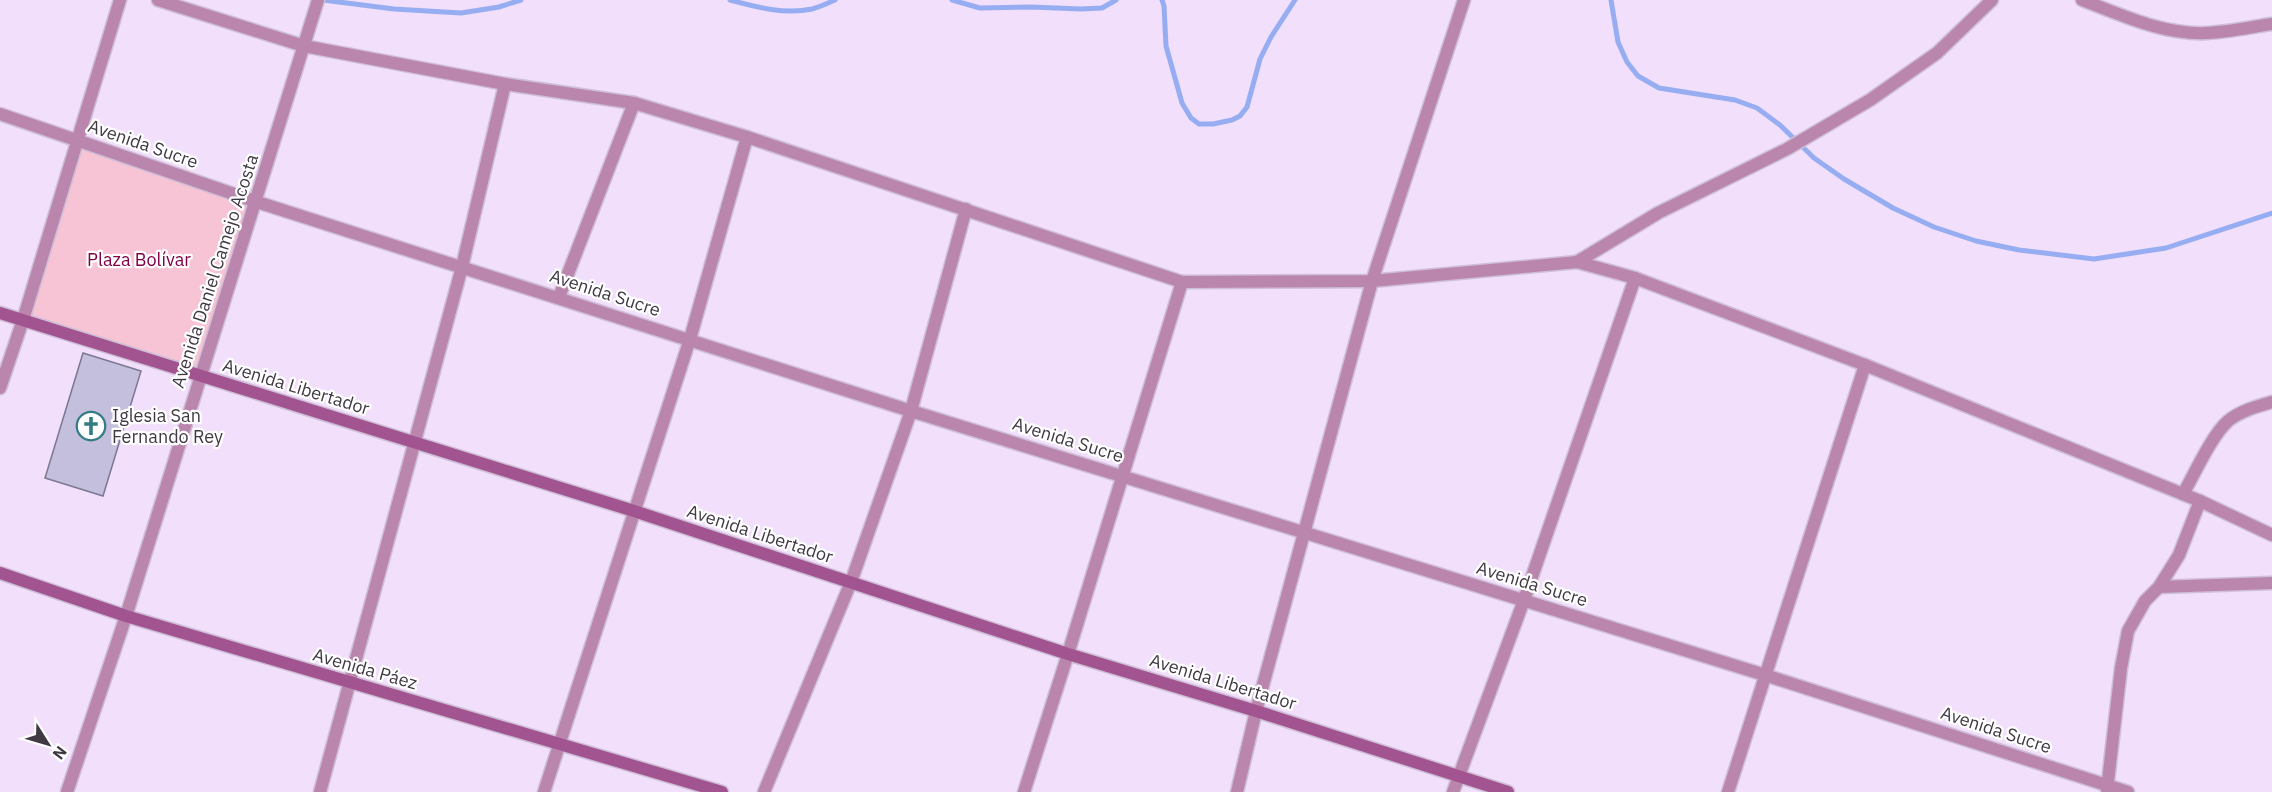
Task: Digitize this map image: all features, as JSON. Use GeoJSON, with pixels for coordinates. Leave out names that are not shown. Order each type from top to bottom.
{"type":"FeatureCollection","features":[{"type":"Feature","properties":{"kind":"main road","name":"Avenida Libertador"},"geometry":{"type":"LineString","coordinates":[[0,313],[200,377],[414,441],[1068,654],[1256,711],[1508,792]]}},
{"type":"Feature","properties":{"kind":"main road","name":"Avenida Páez"},"geometry":{"type":"LineString","coordinates":[[0,573],[126,616],[722,792]]}},
{"type":"Feature","properties":{"kind":"street"},"geometry":{"type":"LineString","coordinates":[[0,388],[23,320],[120,0]]}},
{"type":"Feature","properties":{"kind":"street"},"geometry":{"type":"LineString","coordinates":[[158,0],[304,46],[505,84],[634,103],[747,137],[1182,282],[1372,281],[1577,262],[1635,278],[1865,365],[2200,501],[2272,535]]}},
{"type":"Feature","properties":{"kind":"street"},"geometry":{"type":"LineString","coordinates":[[1237,792],[1256,711],[1372,281],[1464,0]]}},
{"type":"Feature","properties":{"kind":"street"},"geometry":{"type":"LineString","coordinates":[[1577,262],[1658,213],[1787,149],[1870,100],[1907,76],[1936,53],[1992,0]]}},
{"type":"Feature","properties":{"kind":"street"},"geometry":{"type":"LineString","coordinates":[[2082,0],[2152,26],[2181,32],[2207,33],[2272,24]]}},
{"type":"Feature","properties":{"kind":"street","name":"Avenida Daniel Camejo Acosta"},"geometry":{"type":"LineString","coordinates":[[67,792],[126,616],[317,5]]}},
{"type":"Feature","properties":{"kind":"street"},"geometry":{"type":"LineString","coordinates":[[320,792],[462,267],[505,84]]}},
{"type":"Feature","properties":{"kind":"street"},"geometry":{"type":"LineString","coordinates":[[559,297],[634,103]]}},
{"type":"Feature","properties":{"kind":"street","name":"Avenida Sucre"},"geometry":{"type":"LineString","coordinates":[[0,114],[257,202],[911,411],[1764,675],[2108,788],[2128,792]]}},
{"type":"Feature","properties":{"kind":"street"},"geometry":{"type":"LineString","coordinates":[[544,792],[690,339],[747,137]]}},
{"type":"Feature","properties":{"kind":"street"},"geometry":{"type":"LineString","coordinates":[[764,792],[850,582],[911,411],[966,209]]}},
{"type":"Feature","properties":{"kind":"street"},"geometry":{"type":"LineString","coordinates":[[1453,792],[1524,600],[1635,278]]}},
{"type":"Feature","properties":{"kind":"street"},"geometry":{"type":"LineString","coordinates":[[1024,792],[1182,282]]}},
{"type":"Feature","properties":{"kind":"street"},"geometry":{"type":"LineString","coordinates":[[1728,792],[1865,365]]}},
{"type":"Feature","properties":{"kind":"street"},"geometry":{"type":"LineString","coordinates":[[2182,494],[2212,443],[2228,421],[2252,408],[2272,402]]}},
{"type":"Feature","properties":{"kind":"street"},"geometry":{"type":"LineString","coordinates":[[2108,788],[2121,668],[2128,631],[2135,615],[2159,587],[2180,555],[2200,501]]}},
{"type":"Feature","properties":{"kind":"street"},"geometry":{"type":"LineString","coordinates":[[2159,587],[2272,583]]}},
{"type":"Feature","properties":{"kind":"green space","name":"Plaza Bolívar"},"geometry":{"type":"Polygon","coordinates":[[[77,141],[257,202],[200,377],[23,320],[77,141]]]}},
{"type":"Feature","properties":{"kind":"building"},"geometry":{"type":"Polygon","coordinates":[[[83,353],[141,371],[103,496],[45,478],[83,353]]]}},
{"type":"Feature","properties":{"kind":"waterway"},"geometry":{"type":"LineString","coordinates":[[323,0],[394,9],[461,13],[499,7],[521,0]]}},
{"type":"Feature","properties":{"kind":"waterway"},"geometry":{"type":"LineString","coordinates":[[730,0],[781,11],[812,9],[835,0]]}},
{"type":"Feature","properties":{"kind":"waterway"},"geometry":{"type":"LineString","coordinates":[[952,0],[980,8],[1081,9],[1102,8],[1116,0]]}},
{"type":"Feature","properties":{"kind":"waterway"},"geometry":{"type":"LineString","coordinates":[[1162,0],[1166,46],[1182,103],[1191,118],[1199,124],[1232,120],[1240,116],[1247,107],[1260,59],[1295,0]]}},
{"type":"Feature","properties":{"kind":"waterway"},"geometry":{"type":"LineString","coordinates":[[1611,0],[1618,42],[1627,62],[1638,76],[1659,88],[1735,100],[1757,108],[1780,125],[1814,158],[1844,179],[1893,208],[1934,227],[1976,241],[2019,250],[2094,259],[2166,248],[2272,213]]}},
{"type":"Feature","properties":{"kind":"place","name":"Iglesia San Fernando Rey"},"geometry":{"type":"Point","coordinates":[91,426]}}]}
